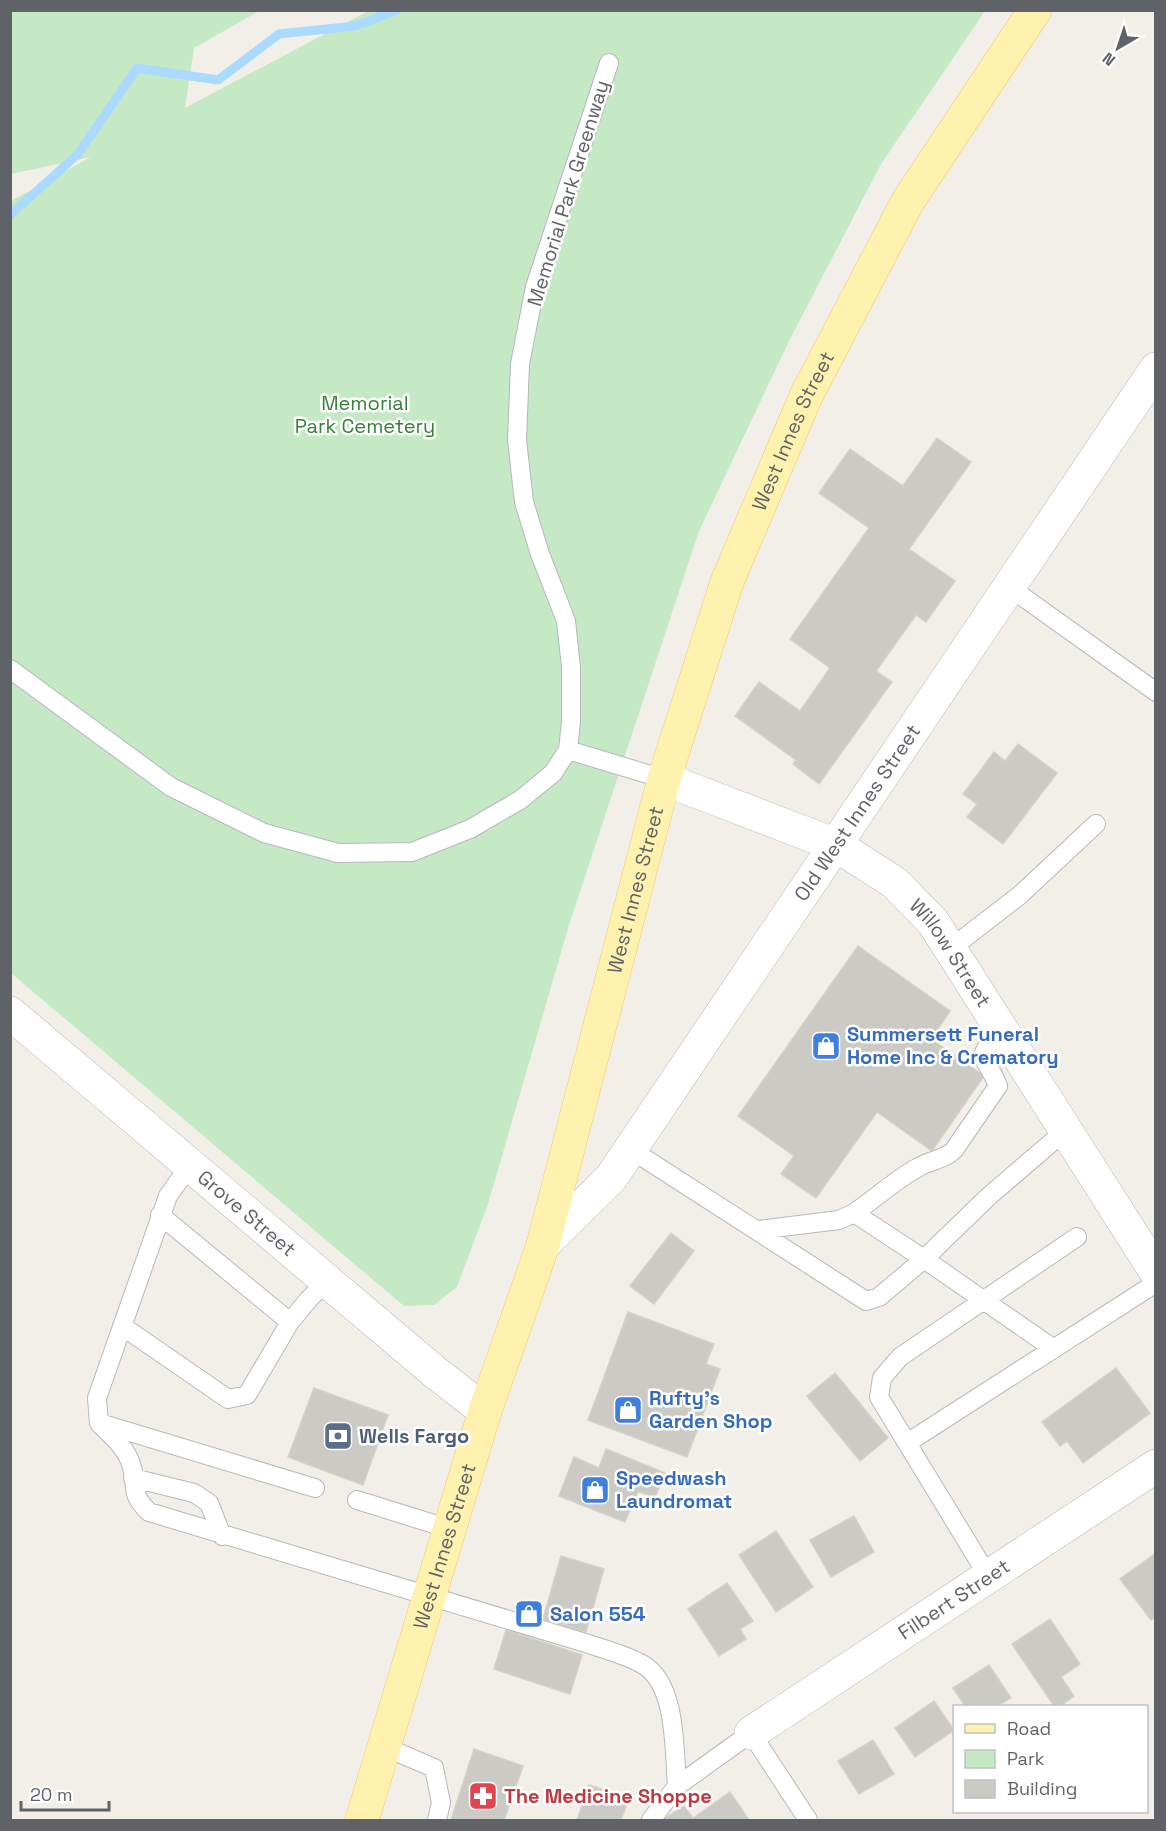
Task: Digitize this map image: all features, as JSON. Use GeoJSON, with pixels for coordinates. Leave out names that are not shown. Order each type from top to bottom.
{"type":"FeatureCollection","features":[{"type":"Feature","properties":{"kind":"main road","name":"West Innes Street"},"geometry":{"type":"LineString","coordinates":[[363,1821],[485,1411],[543,1245],[664,779],[727,582],[806,396],[908,201],[1035,10]]}},
{"type":"Feature","properties":{"kind":"street","name":"Old West Innes Street"},"geometry":{"type":"LineString","coordinates":[[543,1245],[611,1178],[1155,371]]}},
{"type":"Feature","properties":{"kind":"street","name":"Willow Street"},"geometry":{"type":"LineString","coordinates":[[664,779],[836,845],[895,883],[933,922],[1155,1272]]}},
{"type":"Feature","properties":{"kind":"street","name":"Grove Street"},"geometry":{"type":"LineString","coordinates":[[10,1013],[436,1373],[485,1411]]}},
{"type":"Feature","properties":{"kind":"street","name":"Filbert Street"},"geometry":{"type":"LineString","coordinates":[[752,1733],[1155,1466]]}},
{"type":"Feature","properties":{"kind":"lane","name":"Memorial Park Greenway"},"geometry":{"type":"LineString","coordinates":[[10,669],[171,787],[264,833],[338,853],[412,852],[470,829],[520,800],[553,773],[568,750],[571,722],[571,667],[566,621],[540,554],[524,502],[517,440],[520,364],[535,287],[609,63]]}},
{"type":"Feature","properties":{"kind":"lane"},"geometry":{"type":"LineString","coordinates":[[1009,587],[1155,692]]}},
{"type":"Feature","properties":{"kind":"lane"},"geometry":{"type":"LineString","coordinates":[[568,750],[664,779]]}},
{"type":"Feature","properties":{"kind":"lane"},"geometry":{"type":"LineString","coordinates":[[950,949],[1020,895],[1096,824]]}},
{"type":"Feature","properties":{"kind":"lane"},"geometry":{"type":"LineString","coordinates":[[758,1230],[839,1220],[854,1213],[915,1169],[931,1161],[946,1158],[954,1150],[998,1086],[984,1063],[983,1055],[985,1047],[1002,1031]]}},
{"type":"Feature","properties":{"kind":"lane"},"geometry":{"type":"LineString","coordinates":[[630,1149],[866,1301],[879,1297],[924,1260],[988,1197],[1066,1130]]}},
{"type":"Feature","properties":{"kind":"lane"},"geometry":{"type":"LineString","coordinates":[[190,1165],[168,1196],[160,1215],[98,1398],[99,1422],[121,1446],[131,1464],[137,1501],[149,1512],[222,1536],[589,1644],[643,1664],[667,1694],[677,1786]]}},
{"type":"Feature","properties":{"kind":"lane"},"geometry":{"type":"LineString","coordinates":[[854,1213],[1054,1349]]}},
{"type":"Feature","properties":{"kind":"lane"},"geometry":{"type":"LineString","coordinates":[[160,1215],[290,1322]]}},
{"type":"Feature","properties":{"kind":"lane"},"geometry":{"type":"LineString","coordinates":[[988,1576],[879,1397],[882,1378],[900,1357],[1077,1237]]}},
{"type":"Feature","properties":{"kind":"lane"},"geometry":{"type":"LineString","coordinates":[[123,1326],[228,1399],[247,1395],[290,1322],[327,1281]]}},
{"type":"Feature","properties":{"kind":"lane"},"geometry":{"type":"LineString","coordinates":[[907,1443],[1155,1283]]}},
{"type":"Feature","properties":{"kind":"lane"},"geometry":{"type":"LineString","coordinates":[[99,1422],[315,1488]]}},
{"type":"Feature","properties":{"kind":"lane"},"geometry":{"type":"LineString","coordinates":[[133,1478],[194,1493],[209,1503],[222,1536]]}},
{"type":"Feature","properties":{"kind":"lane"},"geometry":{"type":"LineString","coordinates":[[357,1500],[450,1529]]}},
{"type":"Feature","properties":{"kind":"lane"},"geometry":{"type":"LineString","coordinates":[[651,1821],[677,1786],[752,1733],[808,1821]]}},
{"type":"Feature","properties":{"kind":"lane"},"geometry":{"type":"LineString","coordinates":[[385,1747],[434,1768],[441,1803],[437,1821]]}},
{"type":"Feature","properties":{"kind":"green space","name":"Memorial Park Cemetery"},"geometry":{"type":"Polygon","coordinates":[[[11,11],[259,11],[194,48],[185,108],[368,11],[985,11],[881,164],[790,339],[699,531],[569,925],[488,1204],[457,1287],[434,1305],[404,1306],[11,973],[11,201],[91,157],[11,174],[11,11]]]}},
{"type":"Feature","properties":{"kind":"building"},"geometry":{"type":"Polygon","coordinates":[[[937,438],[971,462],[909,549],[955,581],[926,622],[916,615],[876,671],[892,682],[819,784],[793,764],[796,760],[735,716],[759,682],[800,711],[830,668],[790,639],[869,528],[819,493],[850,449],[903,486],[937,438]]]}},
{"type":"Feature","properties":{"kind":"building"},"geometry":{"type":"Polygon","coordinates":[[[1018,744],[1057,773],[1003,844],[967,817],[977,804],[963,794],[994,752],[1005,761],[1018,744]]]}},
{"type":"Feature","properties":{"kind":"building"},"geometry":{"type":"Polygon","coordinates":[[[858,946],[950,1011],[931,1039],[984,1076],[932,1151],[877,1112],[816,1198],[781,1174],[794,1156],[738,1116],[858,946]]]}},
{"type":"Feature","properties":{"kind":"building"},"geometry":{"type":"Polygon","coordinates":[[[671,1233],[694,1251],[654,1304],[630,1286],[671,1233]]]}},
{"type":"Feature","properties":{"kind":"building"},"geometry":{"type":"Polygon","coordinates":[[[628,1312],[714,1344],[706,1364],[720,1369],[687,1457],[588,1420],[628,1312]]]}},
{"type":"Feature","properties":{"kind":"building"},"geometry":{"type":"Polygon","coordinates":[[[1116,1368],[1150,1413],[1083,1463],[1067,1441],[1060,1446],[1042,1422],[1116,1368]]]}},
{"type":"Feature","properties":{"kind":"building"},"geometry":{"type":"Polygon","coordinates":[[[835,1373],[888,1438],[860,1461],[807,1396],[835,1373]]]}},
{"type":"Feature","properties":{"kind":"building","name":"Wells Fargo"},"geometry":{"type":"Polygon","coordinates":[[[314,1388],[388,1415],[363,1485],[288,1457],[314,1388]]]}},
{"type":"Feature","properties":{"kind":"building"},"geometry":{"type":"Polygon","coordinates":[[[606,1449],[665,1473],[655,1498],[638,1491],[625,1522],[559,1496],[574,1457],[599,1468],[606,1449]]]}},
{"type":"Feature","properties":{"kind":"building"},"geometry":{"type":"Polygon","coordinates":[[[854,1516],[874,1552],[831,1577],[810,1540],[854,1516]]]}},
{"type":"Feature","properties":{"kind":"building"},"geometry":{"type":"Polygon","coordinates":[[[776,1531],[813,1587],[776,1612],[739,1555],[776,1531]]]}},
{"type":"Feature","properties":{"kind":"building"},"geometry":{"type":"Polygon","coordinates":[[[1156,1553],[1156,1617],[1151,1620],[1120,1579],[1156,1553]]]}},
{"type":"Feature","properties":{"kind":"building"},"geometry":{"type":"Polygon","coordinates":[[[561,1556],[604,1569],[586,1632],[543,1619],[561,1556]]]}},
{"type":"Feature","properties":{"kind":"building"},"geometry":{"type":"Polygon","coordinates":[[[727,1583],[753,1621],[740,1629],[746,1639],[719,1656],[688,1609],[727,1583]]]}},
{"type":"Feature","properties":{"kind":"building"},"geometry":{"type":"Polygon","coordinates":[[[1050,1619],[1080,1664],[1061,1677],[1074,1696],[1061,1705],[1053,1705],[1012,1644],[1050,1619]]]}},
{"type":"Feature","properties":{"kind":"building"},"geometry":{"type":"Polygon","coordinates":[[[506,1630],[582,1655],[570,1694],[494,1669],[506,1630]]]}},
{"type":"Feature","properties":{"kind":"building"},"geometry":{"type":"Polygon","coordinates":[[[989,1665],[1011,1698],[999,1705],[964,1705],[953,1688],[989,1665]]]}},
{"type":"Feature","properties":{"kind":"building"},"geometry":{"type":"Polygon","coordinates":[[[934,1701],[953,1731],[915,1757],[895,1728],[934,1701]]]}},
{"type":"Feature","properties":{"kind":"building"},"geometry":{"type":"Polygon","coordinates":[[[873,1740],[894,1774],[859,1794],[838,1761],[873,1740]]]}},
{"type":"Feature","properties":{"kind":"building"},"geometry":{"type":"Polygon","coordinates":[[[474,1749],[523,1766],[504,1820],[451,1820],[474,1749]]]}},
{"type":"Feature","properties":{"kind":"building"},"geometry":{"type":"Polygon","coordinates":[[[589,1785],[629,1798],[621,1820],[577,1820],[589,1785]]]}},
{"type":"Feature","properties":{"kind":"building"},"geometry":{"type":"Polygon","coordinates":[[[730,1792],[749,1820],[662,1820],[684,1806],[693,1818],[730,1792]]]}},
{"type":"Feature","properties":{"kind":"waterway"},"geometry":{"type":"LineString","coordinates":[[10,215],[78,154],[137,68],[218,80],[279,34],[355,26],[397,10]]}},
{"type":"Feature","properties":{"kind":"place","name":"Summersett Funeral Home Inc & Crematory"},"geometry":{"type":"Point","coordinates":[826,1046]}},
{"type":"Feature","properties":{"kind":"place","name":"Rufty's Garden Shop"},"geometry":{"type":"Point","coordinates":[628,1410]}},
{"type":"Feature","properties":{"kind":"place","name":"Wells Fargo"},"geometry":{"type":"Point","coordinates":[338,1436]}},
{"type":"Feature","properties":{"kind":"place","name":"Speedwash Laundromat"},"geometry":{"type":"Point","coordinates":[595,1490]}},
{"type":"Feature","properties":{"kind":"place","name":"Salon 554"},"geometry":{"type":"Point","coordinates":[529,1614]}},
{"type":"Feature","properties":{"kind":"place","name":"The Medicine Shoppe"},"geometry":{"type":"Point","coordinates":[483,1796]}}]}
